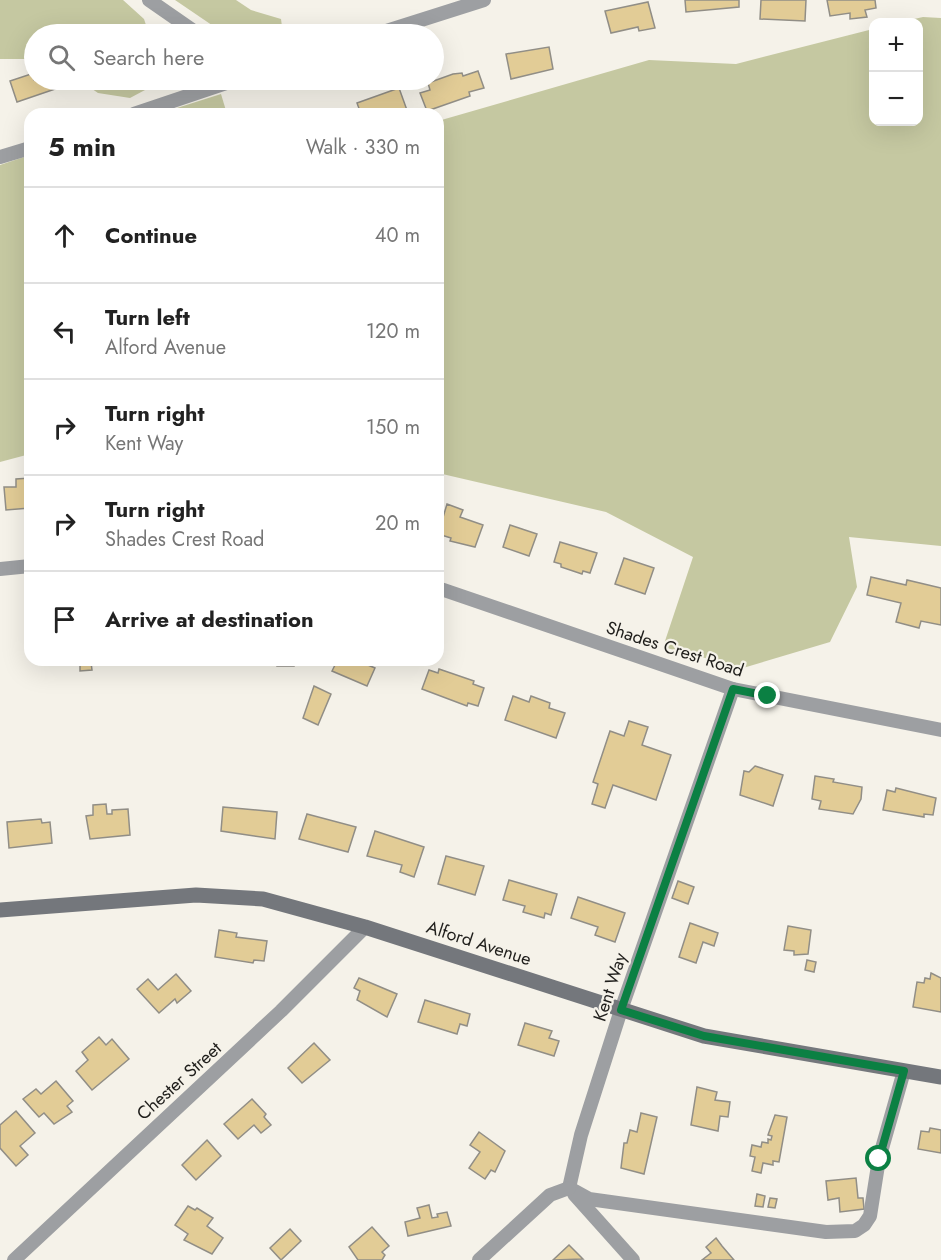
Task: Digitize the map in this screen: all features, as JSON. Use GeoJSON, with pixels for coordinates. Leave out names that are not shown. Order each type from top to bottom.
{"type":"FeatureCollection","features":[{"type":"Feature","properties":{"kind":"street"},"geometry":{"type":"LineString","coordinates":[[149,0],[184,24]]}},
{"type":"Feature","properties":{"kind":"street"},"geometry":{"type":"LineString","coordinates":[[408,24],[484,0]]}},
{"type":"Feature","properties":{"kind":"street"},"geometry":{"type":"LineString","coordinates":[[152,108],[205,90]]}},
{"type":"Feature","properties":{"kind":"street"},"geometry":{"type":"LineString","coordinates":[[0,157],[24,149]]}},
{"type":"Feature","properties":{"kind":"street"},"geometry":{"type":"LineString","coordinates":[[0,569],[24,567]]}},
{"type":"Feature","properties":{"kind":"street","name":"Shades Crest Road"},"geometry":{"type":"LineString","coordinates":[[444,590],[733,689],[941,730]]}},
{"type":"Feature","properties":{"kind":"street","name":"Kent Way"},"geometry":{"type":"LineString","coordinates":[[569,1188],[581,1136],[621,1010],[733,689]]}},
{"type":"Feature","properties":{"kind":"street","name":"Alford Avenue"},"geometry":{"type":"LineString","coordinates":[[0,910],[148,897],[231,896],[295,906],[704,1036],[941,1077]]}},
{"type":"Feature","properties":{"kind":"street","name":"Chester Street"},"geometry":{"type":"LineString","coordinates":[[14,1260],[281,1011],[365,927]]}},
{"type":"Feature","properties":{"kind":"street"},"geometry":{"type":"LineString","coordinates":[[479,1260],[550,1195],[569,1188],[589,1199],[826,1232],[855,1231],[864,1225],[870,1216],[879,1159],[904,1071]]}},
{"type":"Feature","properties":{"kind":"street"},"geometry":{"type":"LineString","coordinates":[[569,1188],[633,1260]]}},
{"type":"Feature","properties":{"kind":"green space"},"geometry":{"type":"Polygon","coordinates":[[[0,0],[123,0],[144,19],[146,24],[24,24],[24,59],[0,59],[0,0]]]}},
{"type":"Feature","properties":{"kind":"green space"},"geometry":{"type":"Polygon","coordinates":[[[175,0],[236,0],[251,10],[281,19],[282,24],[210,24],[175,0]]]}},
{"type":"Feature","properties":{"kind":"green space"},"geometry":{"type":"Polygon","coordinates":[[[923,17],[941,18],[941,546],[849,537],[857,587],[830,642],[743,668],[663,647],[693,557],[606,512],[444,474],[444,119],[649,60],[736,64],[869,30],[869,126],[923,126],[923,18],[919,18],[923,17]]]}},
{"type":"Feature","properties":{"kind":"green space"},"geometry":{"type":"Polygon","coordinates":[[[94,90],[145,90],[130,98],[98,93],[94,90]]]}},
{"type":"Feature","properties":{"kind":"green space"},"geometry":{"type":"Polygon","coordinates":[[[221,94],[225,108],[177,108],[221,94]]]}},
{"type":"Feature","properties":{"kind":"green space"},"geometry":{"type":"Polygon","coordinates":[[[24,157],[24,456],[0,462],[0,165],[24,157]]]}},
{"type":"Feature","properties":{"kind":"building"},"geometry":{"type":"Polygon","coordinates":[[[685,0],[739,0],[739,7],[686,12],[685,0]]]}},
{"type":"Feature","properties":{"kind":"building"},"geometry":{"type":"Polygon","coordinates":[[[761,0],[806,0],[805,21],[760,19],[761,0]]]}},
{"type":"Feature","properties":{"kind":"building"},"geometry":{"type":"Polygon","coordinates":[[[827,0],[875,0],[876,8],[865,10],[867,17],[850,19],[850,13],[830,16],[827,0]]]}},
{"type":"Feature","properties":{"kind":"building"},"geometry":{"type":"Polygon","coordinates":[[[648,2],[655,28],[639,31],[638,27],[611,33],[605,11],[648,2]]]}},
{"type":"Feature","properties":{"kind":"building"},"geometry":{"type":"Polygon","coordinates":[[[549,47],[553,69],[511,79],[506,54],[549,47]]]}},
{"type":"Feature","properties":{"kind":"building"},"geometry":{"type":"Polygon","coordinates":[[[478,71],[484,88],[469,92],[470,96],[436,108],[426,108],[420,93],[444,90],[444,77],[462,73],[463,76],[478,71]]]}},
{"type":"Feature","properties":{"kind":"building"},"geometry":{"type":"Polygon","coordinates":[[[24,76],[24,90],[52,90],[17,102],[10,81],[24,76]]]}},
{"type":"Feature","properties":{"kind":"building"},"geometry":{"type":"Polygon","coordinates":[[[393,90],[400,90],[406,108],[359,108],[357,103],[393,90]]]}},
{"type":"Feature","properties":{"kind":"building"},"geometry":{"type":"Polygon","coordinates":[[[24,478],[24,508],[6,510],[4,487],[16,487],[16,479],[24,478]]]}},
{"type":"Feature","properties":{"kind":"building"},"geometry":{"type":"Polygon","coordinates":[[[447,504],[463,510],[460,517],[483,525],[475,547],[450,541],[451,538],[444,536],[444,514],[447,504]]]}},
{"type":"Feature","properties":{"kind":"building"},"geometry":{"type":"Polygon","coordinates":[[[510,525],[537,534],[529,556],[503,547],[510,525]]]}},
{"type":"Feature","properties":{"kind":"building"},"geometry":{"type":"Polygon","coordinates":[[[560,542],[597,553],[590,573],[583,571],[582,574],[561,567],[561,564],[554,562],[560,542]]]}},
{"type":"Feature","properties":{"kind":"building"},"geometry":{"type":"Polygon","coordinates":[[[624,558],[654,568],[645,594],[615,584],[624,558]]]}},
{"type":"Feature","properties":{"kind":"building"},"geometry":{"type":"Polygon","coordinates":[[[871,577],[906,585],[907,580],[941,588],[941,625],[921,621],[919,628],[896,622],[901,603],[867,595],[871,577]]]}},
{"type":"Feature","properties":{"kind":"building"},"geometry":{"type":"Polygon","coordinates":[[[80,666],[92,666],[92,670],[80,671],[80,666]]]}},
{"type":"Feature","properties":{"kind":"building"},"geometry":{"type":"Polygon","coordinates":[[[334,666],[375,668],[367,686],[332,671],[334,666]]]}},
{"type":"Feature","properties":{"kind":"building"},"geometry":{"type":"Polygon","coordinates":[[[439,669],[474,681],[473,684],[484,688],[478,706],[468,703],[467,706],[422,689],[429,670],[438,673],[439,669]]]}},
{"type":"Feature","properties":{"kind":"building"},"geometry":{"type":"Polygon","coordinates":[[[314,686],[331,694],[318,725],[303,718],[314,686]]]}},
{"type":"Feature","properties":{"kind":"building"},"geometry":{"type":"Polygon","coordinates":[[[513,696],[529,702],[531,696],[550,703],[549,708],[565,713],[556,738],[505,720],[513,696]]]}},
{"type":"Feature","properties":{"kind":"building"},"geometry":{"type":"Polygon","coordinates":[[[629,721],[648,727],[642,745],[671,755],[656,800],[613,785],[605,808],[592,804],[598,784],[593,782],[610,731],[624,736],[629,721]]]}},
{"type":"Feature","properties":{"kind":"building"},"geometry":{"type":"Polygon","coordinates":[[[755,766],[783,775],[773,806],[740,795],[744,771],[749,772],[755,766]]]}},
{"type":"Feature","properties":{"kind":"building"},"geometry":{"type":"Polygon","coordinates":[[[815,776],[862,787],[861,799],[853,814],[819,809],[821,801],[812,799],[815,776]]]}},
{"type":"Feature","properties":{"kind":"building"},"geometry":{"type":"Polygon","coordinates":[[[896,788],[936,798],[933,815],[924,814],[924,817],[883,810],[887,790],[895,792],[896,788]]]}},
{"type":"Feature","properties":{"kind":"building"},"geometry":{"type":"Polygon","coordinates":[[[106,804],[107,814],[112,814],[112,810],[128,809],[130,835],[90,839],[86,816],[93,815],[93,805],[106,804]]]}},
{"type":"Feature","properties":{"kind":"building"},"geometry":{"type":"Polygon","coordinates":[[[223,807],[277,812],[275,839],[221,831],[223,807]]]}},
{"type":"Feature","properties":{"kind":"building"},"geometry":{"type":"Polygon","coordinates":[[[307,814],[356,827],[348,852],[299,839],[307,814]]]}},
{"type":"Feature","properties":{"kind":"building"},"geometry":{"type":"Polygon","coordinates":[[[41,819],[42,823],[50,822],[52,843],[9,848],[7,822],[41,819]]]}},
{"type":"Feature","properties":{"kind":"building"},"geometry":{"type":"Polygon","coordinates":[[[375,831],[424,847],[414,877],[400,872],[402,865],[367,856],[375,831]]]}},
{"type":"Feature","properties":{"kind":"building"},"geometry":{"type":"Polygon","coordinates":[[[446,856],[484,866],[475,895],[438,884],[446,856]]]}},
{"type":"Feature","properties":{"kind":"building"},"geometry":{"type":"Polygon","coordinates":[[[509,880],[557,894],[551,915],[545,913],[544,918],[523,912],[525,906],[503,900],[509,880]]]}},
{"type":"Feature","properties":{"kind":"building"},"geometry":{"type":"Polygon","coordinates":[[[678,881],[694,887],[688,904],[672,898],[678,881]]]}},
{"type":"Feature","properties":{"kind":"building"},"geometry":{"type":"Polygon","coordinates":[[[578,897],[625,913],[615,942],[595,935],[598,927],[571,918],[578,897]]]}},
{"type":"Feature","properties":{"kind":"building"},"geometry":{"type":"Polygon","coordinates":[[[690,923],[718,933],[714,946],[703,942],[696,963],[679,957],[690,923]]]}},
{"type":"Feature","properties":{"kind":"building"},"geometry":{"type":"Polygon","coordinates":[[[788,926],[811,930],[808,954],[794,955],[794,951],[784,950],[788,926]]]}},
{"type":"Feature","properties":{"kind":"building"},"geometry":{"type":"Polygon","coordinates":[[[219,930],[237,933],[236,937],[267,941],[264,961],[254,960],[253,963],[215,957],[219,930]]]}},
{"type":"Feature","properties":{"kind":"building"},"geometry":{"type":"Polygon","coordinates":[[[807,960],[816,962],[814,972],[805,970],[807,960]]]}},
{"type":"Feature","properties":{"kind":"building"},"geometry":{"type":"Polygon","coordinates":[[[931,973],[941,978],[941,1012],[913,1007],[917,982],[924,983],[925,978],[930,979],[931,973]]]}},
{"type":"Feature","properties":{"kind":"building"},"geometry":{"type":"Polygon","coordinates":[[[176,974],[191,991],[177,1003],[175,999],[159,1013],[137,989],[148,979],[158,990],[176,974]]]}},
{"type":"Feature","properties":{"kind":"building"},"geometry":{"type":"Polygon","coordinates":[[[359,978],[397,994],[387,1017],[357,1000],[360,991],[354,988],[359,978]]]}},
{"type":"Feature","properties":{"kind":"building"},"geometry":{"type":"Polygon","coordinates":[[[425,1000],[470,1014],[467,1026],[460,1024],[457,1034],[418,1022],[425,1000]]]}},
{"type":"Feature","properties":{"kind":"building"},"geometry":{"type":"Polygon","coordinates":[[[525,1023],[552,1031],[549,1038],[559,1041],[554,1056],[518,1045],[525,1023]]]}},
{"type":"Feature","properties":{"kind":"building"},"geometry":{"type":"Polygon","coordinates":[[[99,1037],[106,1045],[112,1039],[129,1059],[92,1090],[76,1071],[88,1060],[82,1052],[99,1037]]]}},
{"type":"Feature","properties":{"kind":"building"},"geometry":{"type":"Polygon","coordinates":[[[314,1043],[330,1060],[302,1083],[288,1068],[314,1043]]]}},
{"type":"Feature","properties":{"kind":"building"},"geometry":{"type":"Polygon","coordinates":[[[56,1081],[73,1101],[67,1106],[72,1112],[54,1124],[44,1113],[39,1117],[23,1099],[36,1089],[41,1094],[56,1081]]]}},
{"type":"Feature","properties":{"kind":"building"},"geometry":{"type":"Polygon","coordinates":[[[697,1087],[717,1092],[715,1100],[730,1102],[728,1117],[720,1116],[718,1131],[691,1125],[697,1087]]]}},
{"type":"Feature","properties":{"kind":"building"},"geometry":{"type":"Polygon","coordinates":[[[252,1099],[266,1114],[264,1117],[271,1125],[261,1133],[254,1125],[238,1139],[224,1124],[252,1099]]]}},
{"type":"Feature","properties":{"kind":"building"},"geometry":{"type":"Polygon","coordinates":[[[16,1111],[35,1133],[20,1146],[28,1155],[16,1166],[0,1148],[0,1125],[16,1111]]]}},
{"type":"Feature","properties":{"kind":"building"},"geometry":{"type":"Polygon","coordinates":[[[641,1113],[657,1117],[644,1174],[621,1168],[624,1143],[627,1143],[630,1130],[637,1132],[641,1113]]]}},
{"type":"Feature","properties":{"kind":"building"},"geometry":{"type":"Polygon","coordinates":[[[775,1115],[787,1117],[779,1162],[773,1161],[773,1165],[763,1163],[761,1173],[752,1171],[755,1157],[750,1156],[752,1145],[761,1147],[762,1142],[768,1143],[768,1139],[771,1140],[772,1136],[768,1135],[775,1115]]]}},
{"type":"Feature","properties":{"kind":"building"},"geometry":{"type":"Polygon","coordinates":[[[930,1128],[941,1130],[941,1153],[918,1149],[921,1131],[929,1132],[930,1128]]]}},
{"type":"Feature","properties":{"kind":"building"},"geometry":{"type":"Polygon","coordinates":[[[479,1132],[505,1151],[495,1172],[491,1170],[485,1179],[469,1168],[480,1152],[470,1145],[479,1132]]]}},
{"type":"Feature","properties":{"kind":"building"},"geometry":{"type":"Polygon","coordinates":[[[207,1140],[221,1156],[196,1180],[182,1165],[207,1140]]]}},
{"type":"Feature","properties":{"kind":"building"},"geometry":{"type":"Polygon","coordinates":[[[856,1178],[858,1198],[863,1198],[864,1209],[840,1212],[839,1198],[828,1200],[826,1181],[856,1178]]]}},
{"type":"Feature","properties":{"kind":"building"},"geometry":{"type":"Polygon","coordinates":[[[757,1194],[765,1196],[763,1207],[755,1206],[757,1194]]]}},
{"type":"Feature","properties":{"kind":"building"},"geometry":{"type":"Polygon","coordinates":[[[770,1198],[777,1199],[775,1208],[768,1207],[770,1198]]]}},
{"type":"Feature","properties":{"kind":"building"},"geometry":{"type":"Polygon","coordinates":[[[429,1205],[432,1218],[438,1217],[437,1214],[447,1212],[451,1226],[408,1236],[405,1222],[420,1218],[417,1208],[429,1205]]]}},
{"type":"Feature","properties":{"kind":"building"},"geometry":{"type":"Polygon","coordinates":[[[188,1206],[195,1210],[197,1208],[213,1218],[207,1226],[223,1238],[212,1254],[184,1240],[188,1234],[175,1225],[188,1206]]]}},
{"type":"Feature","properties":{"kind":"building"},"geometry":{"type":"Polygon","coordinates":[[[372,1227],[389,1246],[382,1252],[385,1255],[382,1260],[358,1260],[349,1247],[372,1227]]]}},
{"type":"Feature","properties":{"kind":"building"},"geometry":{"type":"Polygon","coordinates":[[[290,1229],[301,1241],[281,1260],[270,1248],[290,1229]]]}},
{"type":"Feature","properties":{"kind":"building"},"geometry":{"type":"Polygon","coordinates":[[[716,1238],[734,1260],[702,1260],[711,1253],[706,1247],[716,1238]]]}},
{"type":"Feature","properties":{"kind":"building"},"geometry":{"type":"Polygon","coordinates":[[[569,1245],[583,1259],[553,1260],[569,1245]]]}},
{"type":"Feature","properties":{"kind":"route"},"geometry":{"type":"LineString","coordinates":[[768,696],[733,689],[694,795],[621,1010],[704,1036],[904,1071],[879,1159]]}}]}
